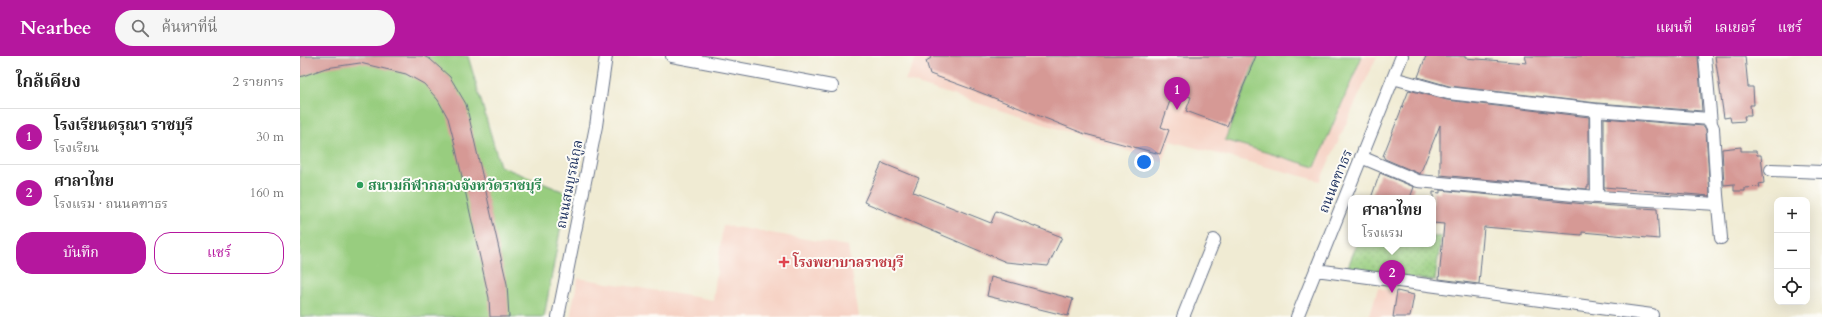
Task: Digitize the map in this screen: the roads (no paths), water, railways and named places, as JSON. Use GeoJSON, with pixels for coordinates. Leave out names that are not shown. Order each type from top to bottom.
{"type":"FeatureCollection","features":[{"type":"Feature","properties":{"kind":"street","name":"ถนนสมบูรณ์กูล"},"geometry":{"type":"LineString","coordinates":[[558,317],[596,126],[606,56]]}},
{"type":"Feature","properties":{"kind":"street"},"geometry":{"type":"LineString","coordinates":[[672,56],[832,86]]}},
{"type":"Feature","properties":{"kind":"street","name":"ถนนคฑาธร"},"geometry":{"type":"LineString","coordinates":[[1297,317],[1402,56]]}},
{"type":"Feature","properties":{"kind":"street"},"geometry":{"type":"LineString","coordinates":[[1705,56],[1711,124]]}},
{"type":"Feature","properties":{"kind":"street"},"geometry":{"type":"LineString","coordinates":[[1393,78],[1448,93],[1596,110],[1709,119],[1713,128],[1717,204],[1721,238]]}},
{"type":"Feature","properties":{"kind":"street"},"geometry":{"type":"LineString","coordinates":[[1596,110],[1597,197]]}},
{"type":"Feature","properties":{"kind":"street"},"geometry":{"type":"LineString","coordinates":[[1361,157],[1418,181],[1597,197],[1717,204]]}},
{"type":"Feature","properties":{"kind":"street"},"geometry":{"type":"LineString","coordinates":[[1771,170],[1822,172]]}},
{"type":"Feature","properties":{"kind":"street"},"geometry":{"type":"LineString","coordinates":[[1183,317],[1214,240]]}},
{"type":"Feature","properties":{"kind":"street"},"geometry":{"type":"LineString","coordinates":[[1316,270],[1652,315]]}},
{"type":"Feature","properties":{"kind":"place","name":"โรงเรียนดรุณา ราชบุรี"},"geometry":{"type":"Point","coordinates":[1177,110]}},
{"type":"Feature","properties":{"kind":"place","name":"สนามกีฬากลางจังหวัดราชบุรี"},"geometry":{"type":"Point","coordinates":[360,185]}},
{"type":"Feature","properties":{"kind":"place","name":"โรงพยาบาลราชบุรี"},"geometry":{"type":"Point","coordinates":[784,262]}},
{"type":"Feature","properties":{"kind":"place","name":"ศาลาไทย"},"geometry":{"type":"Point","coordinates":[1392,293]}}]}
